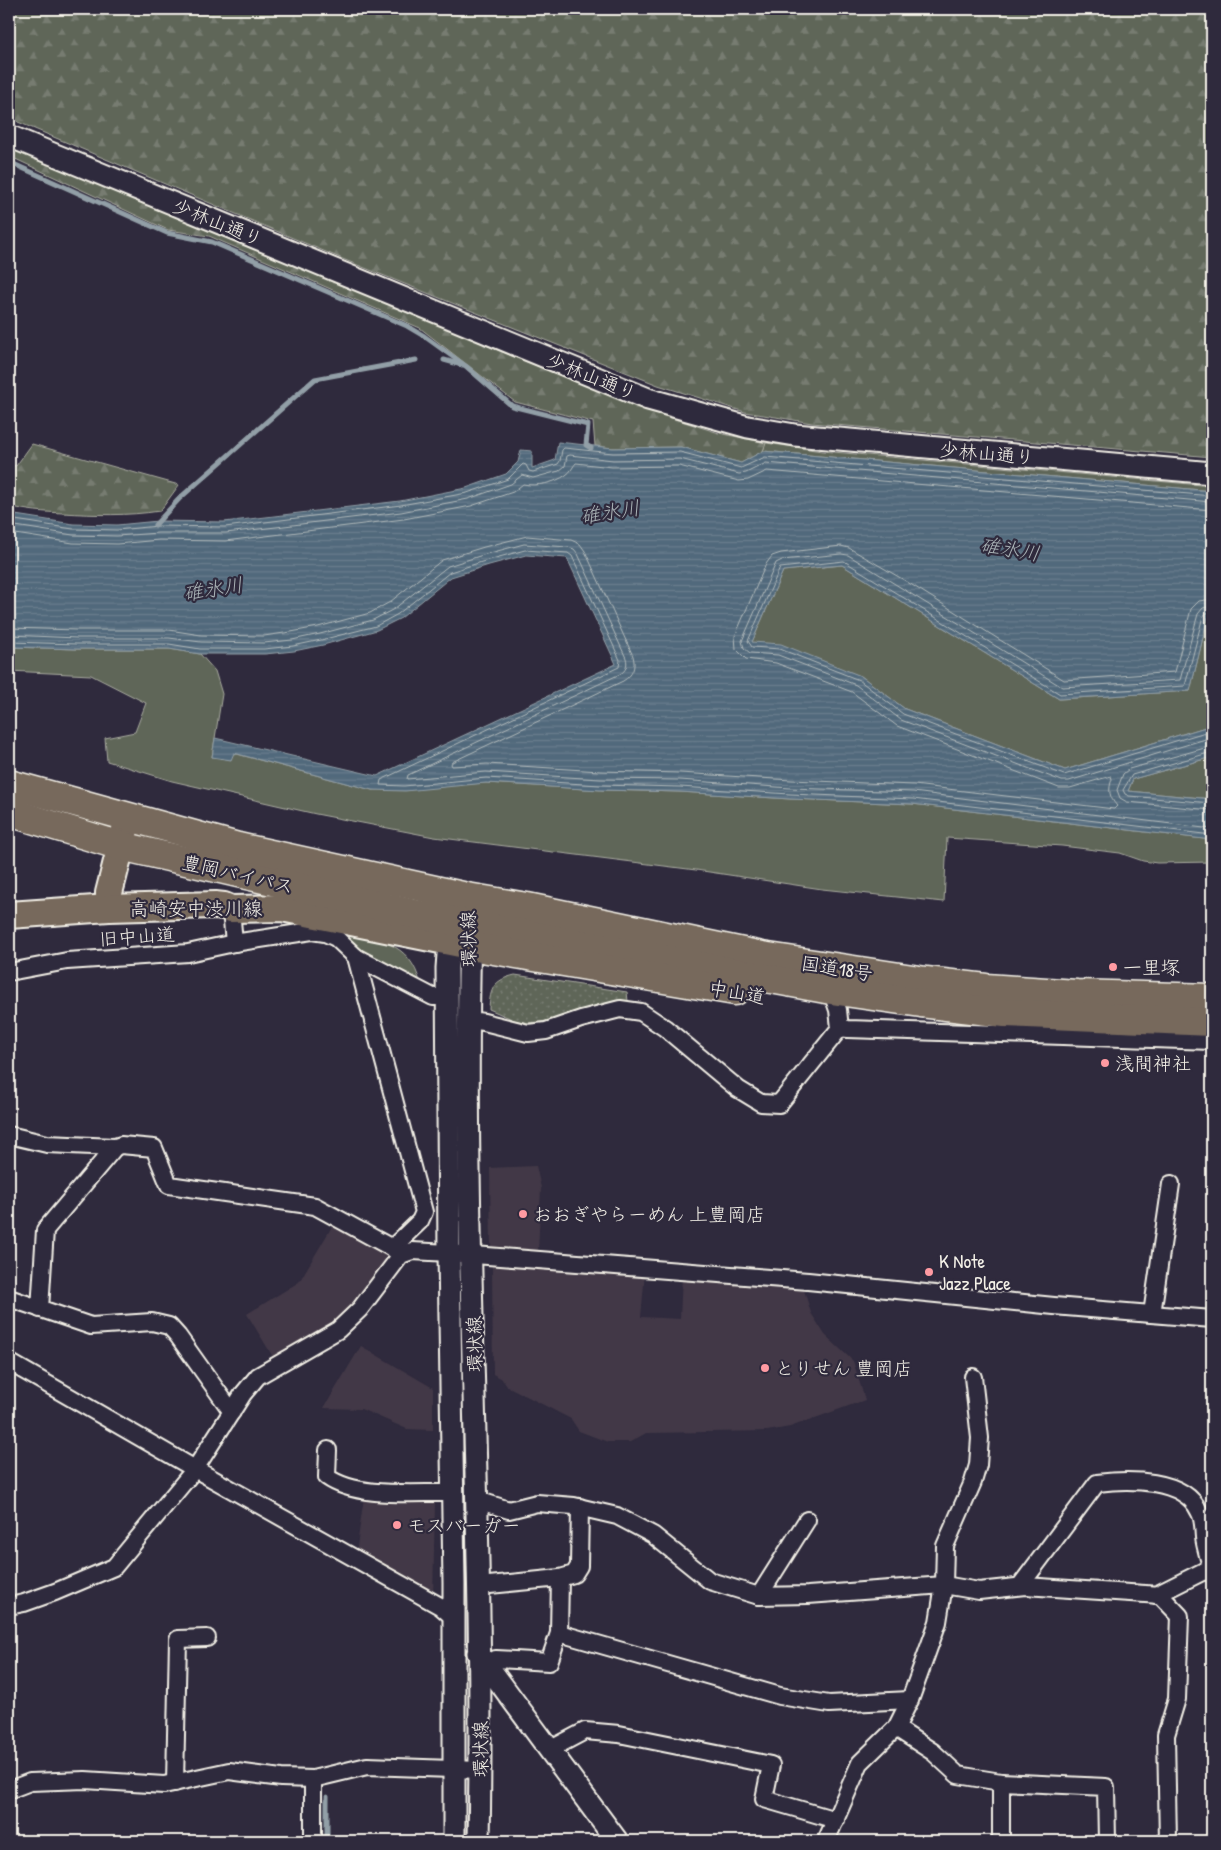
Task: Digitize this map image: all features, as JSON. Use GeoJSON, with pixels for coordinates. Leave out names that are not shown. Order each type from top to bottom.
{"type":"FeatureCollection","features":[{"type":"Feature","properties":{"kind":"highway","name":"豊岡バイパス"},"geometry":{"type":"LineString","coordinates":[[9,784],[238,847],[467,897]]}},
{"type":"Feature","properties":{"kind":"highway","name":"豊岡バイパス"},"geometry":{"type":"LineString","coordinates":[[9,812],[121,846],[329,896],[460,933]]}},
{"type":"Feature","properties":{"kind":"highway","name":"国道18号"},"geometry":{"type":"LineString","coordinates":[[467,897],[527,907],[762,956],[926,981],[986,988],[1077,994],[1212,998]]}},
{"type":"Feature","properties":{"kind":"highway","name":"中山道"},"geometry":{"type":"LineString","coordinates":[[460,933],[837,1009]]}},
{"type":"Feature","properties":{"kind":"highway","name":"国道18号"},"geometry":{"type":"LineString","coordinates":[[837,1009],[921,1003],[1006,1013],[1212,1022]]}},
{"type":"Feature","properties":{"kind":"main road"},"geometry":{"type":"LineString","coordinates":[[109,908],[109,893],[128,818]]}},
{"type":"Feature","properties":{"kind":"main road","name":"高崎安中渋川線"},"geometry":{"type":"LineString","coordinates":[[9,915],[109,908],[215,905],[231,909],[282,908],[460,933]]}},
{"type":"Feature","properties":{"kind":"street","name":"少林山通り"},"geometry":{"type":"LineString","coordinates":[[9,136],[648,399],[700,415],[748,427],[844,441],[1212,473]]}},
{"type":"Feature","properties":{"kind":"street","name":"環状線"},"geometry":{"type":"LineString","coordinates":[[454,1841],[453,1493],[446,968],[460,933],[467,897]]}},
{"type":"Feature","properties":{"kind":"street"},"geometry":{"type":"LineString","coordinates":[[231,909],[234,943]]}},
{"type":"Feature","properties":{"kind":"street","name":"旧中山道"},"geometry":{"type":"LineString","coordinates":[[9,972],[67,961],[188,953],[234,943],[312,931],[325,933],[336,938],[356,957],[433,997],[447,997]]}},
{"type":"Feature","properties":{"kind":"street","name":"環状線"},"geometry":{"type":"LineString","coordinates":[[460,933],[469,1020],[471,1254],[479,1586],[486,1664],[480,1770],[479,1841]]}},
{"type":"Feature","properties":{"kind":"street"},"geometry":{"type":"LineString","coordinates":[[9,1606],[55,1592],[114,1567],[194,1469],[243,1394],[258,1376],[338,1330],[360,1309],[397,1251],[420,1222],[424,1212],[356,957]]}},
{"type":"Feature","properties":{"kind":"street"},"geometry":{"type":"LineString","coordinates":[[469,1020],[484,1022],[528,1034],[546,1031],[580,1019],[620,1009],[641,1012],[665,1028],[738,1089],[761,1102],[779,1104],[837,1009],[848,1029],[1212,1041]]}},
{"type":"Feature","properties":{"kind":"street"},"geometry":{"type":"LineString","coordinates":[[9,1135],[48,1144],[115,1147],[121,1145],[154,1148],[169,1185],[315,1206],[397,1251],[471,1254],[808,1281],[1054,1306],[1212,1319]]}},
{"type":"Feature","properties":{"kind":"street"},"geometry":{"type":"LineString","coordinates":[[40,1309],[45,1230],[115,1147]]}},
{"type":"Feature","properties":{"kind":"street"},"geometry":{"type":"LineString","coordinates":[[1152,1314],[1171,1184]]}},
{"type":"Feature","properties":{"kind":"street"},"geometry":{"type":"LineString","coordinates":[[9,1298],[91,1326],[152,1322],[169,1326],[232,1412]]}},
{"type":"Feature","properties":{"kind":"street"},"geometry":{"type":"LineString","coordinates":[[9,1362],[194,1469],[440,1606],[454,1618],[617,1841]]}},
{"type":"Feature","properties":{"kind":"street"},"geometry":{"type":"LineString","coordinates":[[826,1841],[860,1763],[896,1728],[910,1700],[938,1622],[944,1584],[945,1546],[974,1482],[978,1465],[980,1438],[973,1378]]}},
{"type":"Feature","properties":{"kind":"street"},"geometry":{"type":"LineString","coordinates":[[328,1450],[327,1477],[336,1484],[368,1492],[453,1493]]}},
{"type":"Feature","properties":{"kind":"street"},"geometry":{"type":"LineString","coordinates":[[1020,1586],[1097,1483],[1118,1480],[1169,1487],[1194,1500],[1200,1512],[1212,1572],[1204,1571],[1156,1595]]}},
{"type":"Feature","properties":{"kind":"street"},"geometry":{"type":"LineString","coordinates":[[477,1500],[509,1510],[537,1503],[580,1507],[617,1516],[652,1535],[710,1581],[759,1596],[808,1596],[944,1584],[979,1591],[1020,1586],[1160,1595],[1180,1616],[1178,1699],[1166,1735],[1168,1841]]}},
{"type":"Feature","properties":{"kind":"street"},"geometry":{"type":"LineString","coordinates":[[479,1586],[560,1578],[574,1574],[579,1566],[580,1507]]}},
{"type":"Feature","properties":{"kind":"street"},"geometry":{"type":"LineString","coordinates":[[759,1596],[807,1520]]}},
{"type":"Feature","properties":{"kind":"street"},"geometry":{"type":"LineString","coordinates":[[486,1664],[496,1659],[549,1662],[559,1633],[560,1578]]}},
{"type":"Feature","properties":{"kind":"street"},"geometry":{"type":"LineString","coordinates":[[559,1633],[780,1696],[829,1704],[910,1700]]}},
{"type":"Feature","properties":{"kind":"street"},"geometry":{"type":"LineString","coordinates":[[175,1783],[178,1639],[208,1638]]}},
{"type":"Feature","properties":{"kind":"street"},"geometry":{"type":"LineString","coordinates":[[896,1728],[933,1752],[958,1775],[1001,1782],[1106,1787],[1107,1841]]}},
{"type":"Feature","properties":{"kind":"street"},"geometry":{"type":"LineString","coordinates":[[549,1750],[585,1731],[619,1734],[771,1765],[764,1799],[836,1820]]}},
{"type":"Feature","properties":{"kind":"street"},"geometry":{"type":"LineString","coordinates":[[9,1790],[30,1782],[86,1780],[164,1785],[229,1771],[280,1778],[313,1779],[367,1766],[480,1770]]}},
{"type":"Feature","properties":{"kind":"street"},"geometry":{"type":"LineString","coordinates":[[313,1779],[313,1841]]}},
{"type":"Feature","properties":{"kind":"street"},"geometry":{"type":"LineString","coordinates":[[1001,1782],[1001,1841]]}},
{"type":"Feature","properties":{"kind":"shaded area"},"geometry":{"type":"Polygon","coordinates":[[[536,1166],[541,1188],[538,1252],[491,1248],[490,1168],[536,1166]]]}},
{"type":"Feature","properties":{"kind":"shaded area"},"geometry":{"type":"Polygon","coordinates":[[[336,1220],[393,1257],[335,1327],[275,1360],[247,1314],[299,1282],[336,1220]]]}},
{"type":"Feature","properties":{"kind":"shaded area"},"geometry":{"type":"Polygon","coordinates":[[[492,1261],[645,1272],[641,1317],[680,1319],[682,1277],[803,1287],[811,1313],[825,1335],[853,1361],[865,1400],[790,1427],[767,1431],[646,1433],[630,1442],[608,1442],[579,1431],[571,1419],[507,1386],[501,1378],[493,1374],[492,1261]]]}},
{"type":"Feature","properties":{"kind":"shaded area"},"geometry":{"type":"Polygon","coordinates":[[[361,1346],[433,1388],[433,1430],[407,1429],[361,1409],[324,1408],[361,1346]]]}},
{"type":"Feature","properties":{"kind":"shaded area"},"geometry":{"type":"Polygon","coordinates":[[[364,1497],[435,1500],[433,1597],[356,1554],[364,1497]]]}},
{"type":"Feature","properties":{"kind":"green space"},"geometry":{"type":"Polygon","coordinates":[[[9,9],[1212,9],[1212,457],[812,423],[745,412],[658,385],[345,260],[18,122],[9,114],[9,9]]]}},
{"type":"Feature","properties":{"kind":"green space"},"geometry":{"type":"Polygon","coordinates":[[[9,147],[517,358],[653,412],[719,433],[766,443],[763,451],[741,463],[681,447],[613,448],[595,446],[593,422],[515,402],[420,328],[209,236],[168,230],[9,156],[9,147]]]}},
{"type":"Feature","properties":{"kind":"green space"},"geometry":{"type":"Polygon","coordinates":[[[766,443],[822,451],[1212,486],[1212,491],[763,451],[766,443]]]}},
{"type":"Feature","properties":{"kind":"green space"},"geometry":{"type":"Polygon","coordinates":[[[32,444],[179,485],[160,511],[148,513],[75,514],[36,511],[9,506],[9,465],[16,466],[32,444]]]}},
{"type":"Feature","properties":{"kind":"green space"},"geometry":{"type":"Polygon","coordinates":[[[842,565],[1059,699],[1190,691],[1208,617],[1212,617],[1212,725],[1065,770],[905,709],[861,676],[752,642],[783,571],[842,565]]]}},
{"type":"Feature","properties":{"kind":"green space"},"geometry":{"type":"Polygon","coordinates":[[[9,647],[169,649],[200,654],[215,671],[222,694],[212,757],[233,753],[372,790],[486,783],[912,804],[1212,840],[1212,862],[1157,863],[1143,861],[1120,853],[1062,846],[947,838],[944,902],[822,889],[696,870],[434,837],[316,814],[172,781],[107,761],[105,738],[135,732],[146,703],[91,675],[9,671],[9,647]]]}},
{"type":"Feature","properties":{"kind":"green space"},"geometry":{"type":"Polygon","coordinates":[[[1212,757],[1212,799],[1128,791],[1133,779],[1212,757]]]}},
{"type":"Feature","properties":{"kind":"green space"},"geometry":{"type":"Polygon","coordinates":[[[338,931],[379,940],[400,950],[416,970],[421,985],[365,956],[338,931]]]}},
{"type":"Feature","properties":{"kind":"green space"},"geometry":{"type":"Polygon","coordinates":[[[515,975],[627,992],[628,1001],[548,1021],[527,1023],[514,1020],[489,1009],[494,986],[502,979],[515,975]]]}},
{"type":"Feature","properties":{"kind":"water","name":"碓氷川"},"geometry":{"type":"Polygon","coordinates":[[[558,442],[613,448],[681,447],[741,463],[763,451],[1212,491],[1212,617],[1208,617],[1190,691],[1059,699],[842,565],[783,571],[752,642],[781,644],[861,676],[905,709],[1065,770],[1212,725],[1212,757],[1133,779],[1128,791],[1212,799],[1212,840],[912,804],[486,783],[405,791],[372,790],[234,753],[231,760],[212,757],[215,738],[377,776],[616,664],[567,558],[526,555],[451,577],[401,618],[377,630],[294,651],[265,654],[200,654],[169,649],[9,647],[9,514],[73,524],[117,525],[158,521],[224,522],[400,501],[466,488],[506,474],[518,462],[521,450],[532,451],[532,468],[555,460],[558,442]]]}},
{"type":"Feature","properties":{"kind":"waterway"},"geometry":{"type":"LineString","coordinates":[[9,162],[167,233],[212,242],[407,326],[467,367],[512,406],[588,425],[586,445],[591,448]]}},
{"type":"Feature","properties":{"kind":"waterway"},"geometry":{"type":"LineString","coordinates":[[155,525],[180,498],[315,379],[416,360]]}},
{"type":"Feature","properties":{"kind":"waterway"},"geometry":{"type":"LineString","coordinates":[[444,360],[462,365]]}},
{"type":"Feature","properties":{"kind":"waterway"},"geometry":{"type":"LineString","coordinates":[[327,1797],[327,1841]]}},
{"type":"Feature","properties":{"kind":"place","name":"一里塚"},"geometry":{"type":"Point","coordinates":[1113,967]}},
{"type":"Feature","properties":{"kind":"place","name":"浅間神社"},"geometry":{"type":"Point","coordinates":[1105,1063]}},
{"type":"Feature","properties":{"kind":"place","name":"おおぎやらーめん 上豊岡店"},"geometry":{"type":"Point","coordinates":[523,1214]}},
{"type":"Feature","properties":{"kind":"place","name":"K Note Jazz Place"},"geometry":{"type":"Point","coordinates":[929,1272]}},
{"type":"Feature","properties":{"kind":"place","name":"とりせん 豊岡店"},"geometry":{"type":"Point","coordinates":[765,1368]}},
{"type":"Feature","properties":{"kind":"place","name":"モスバーガー"},"geometry":{"type":"Point","coordinates":[397,1525]}}]}
